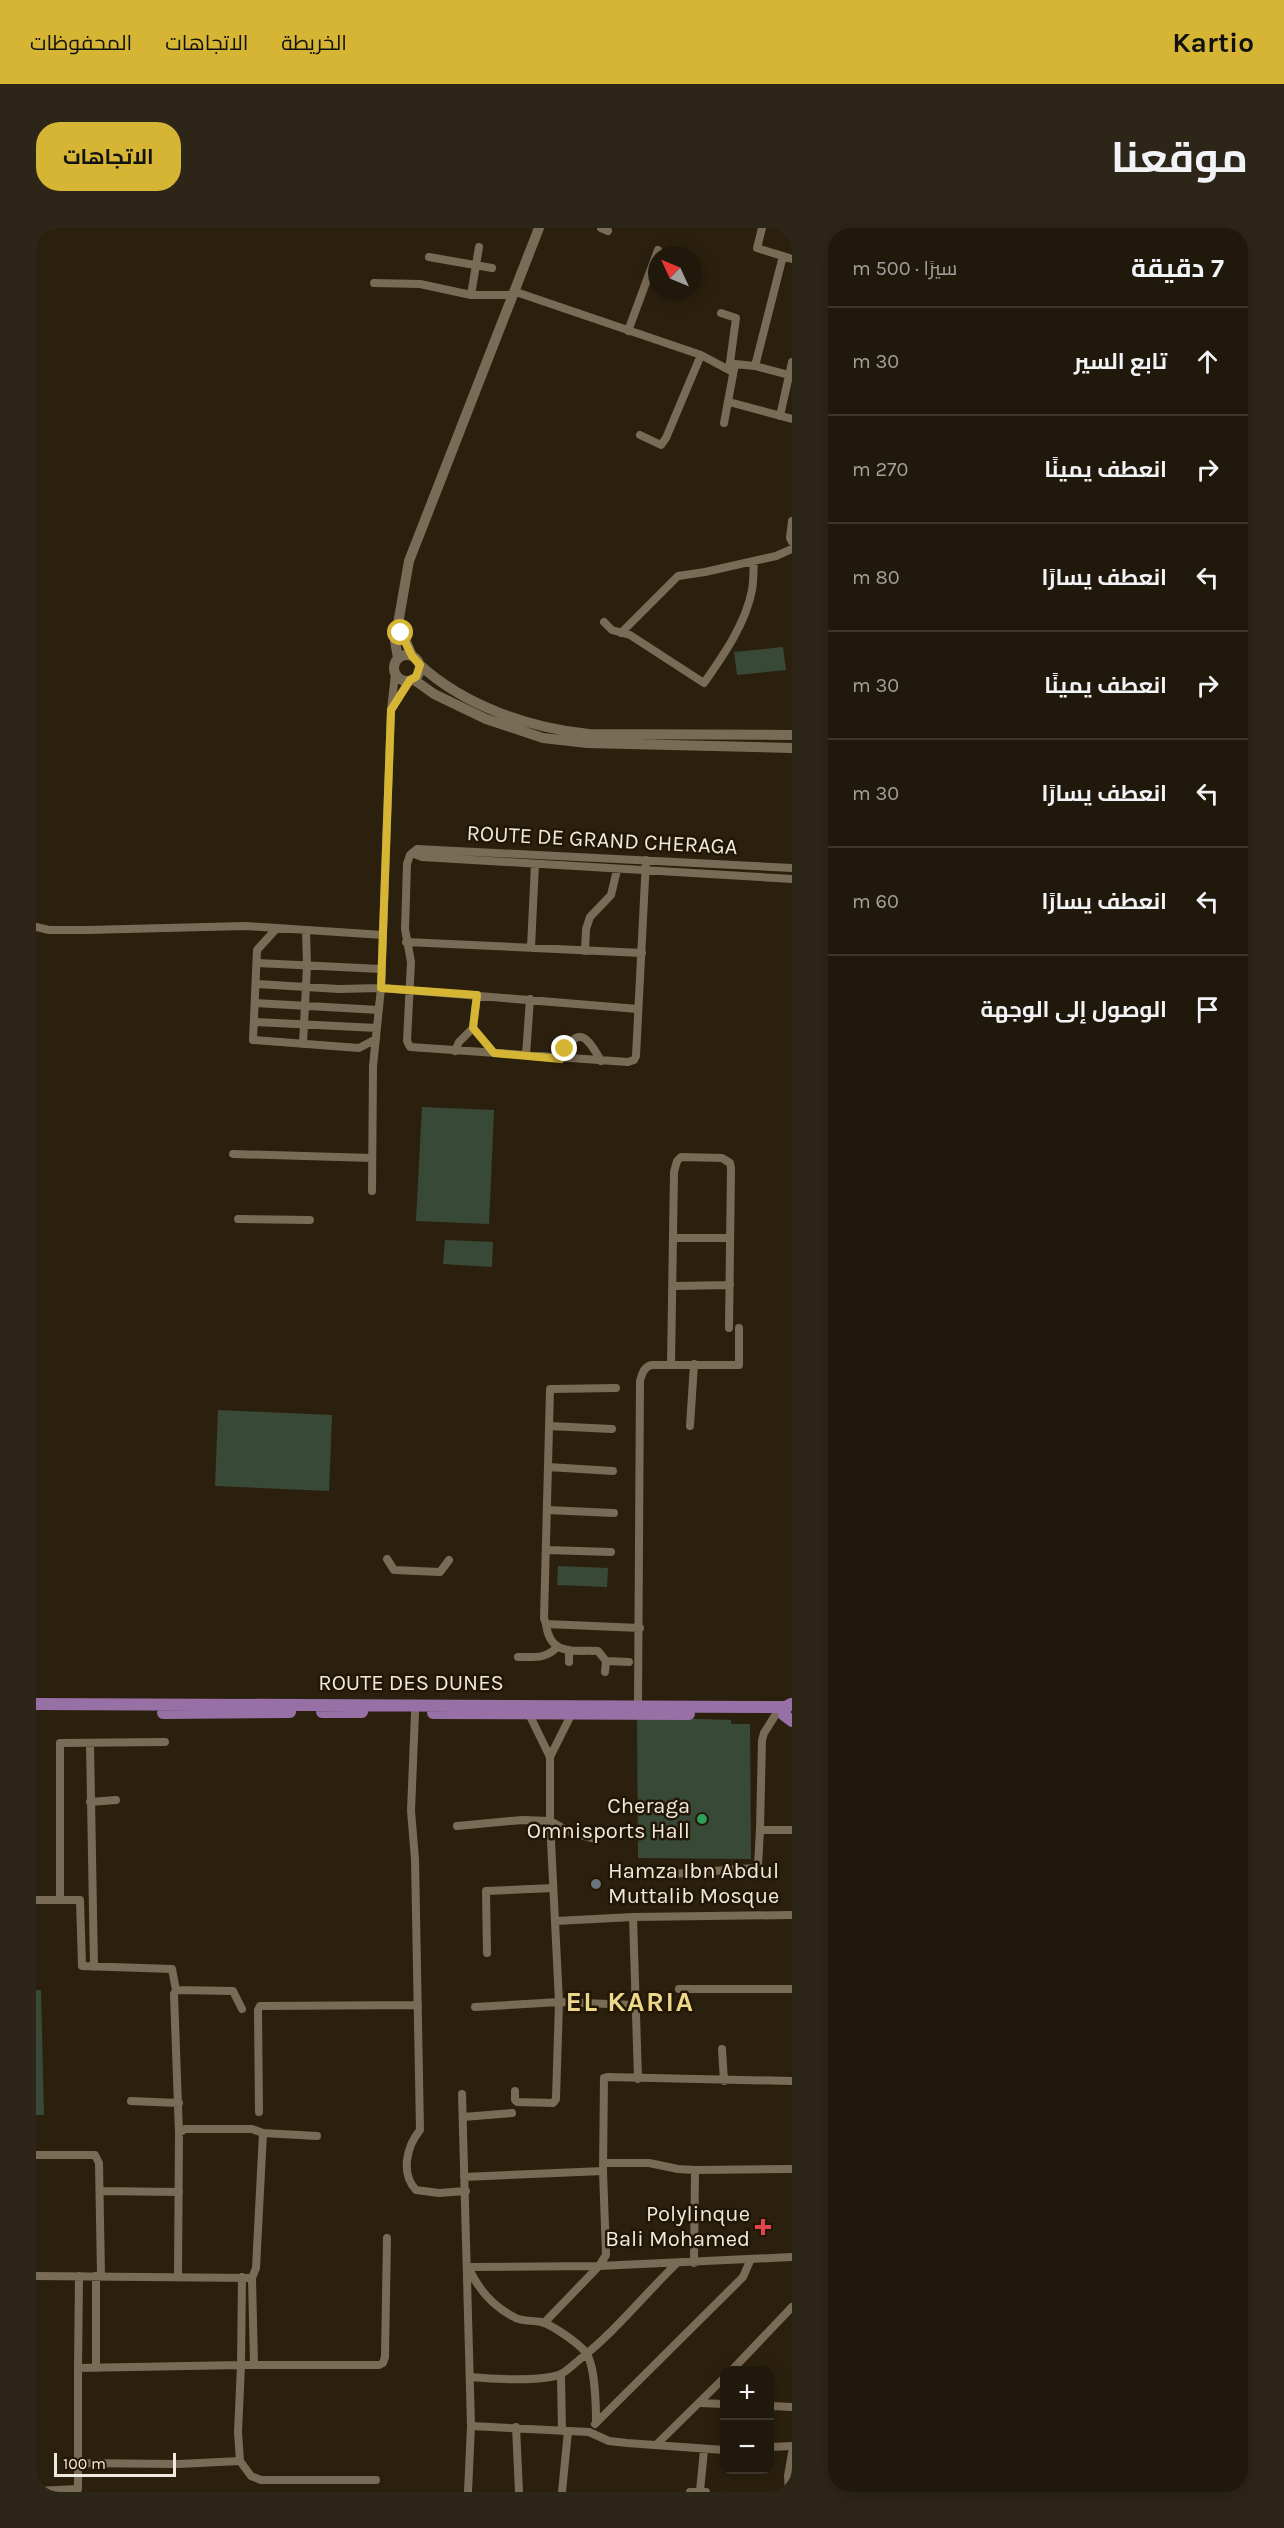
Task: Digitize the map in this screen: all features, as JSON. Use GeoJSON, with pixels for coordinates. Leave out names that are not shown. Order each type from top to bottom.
{"type":"FeatureCollection","features":[{"type":"Feature","properties":{"kind":"main road","name":"ROUTE DES DUNES"},"geometry":{"type":"LineString","coordinates":[[36,1704],[786,1712]]}},
{"type":"Feature","properties":{"kind":"main road","name":"ROUTE DES DUNES"},"geometry":{"type":"LineString","coordinates":[[36,1712],[528,1714],[638,1705],[786,1712]]}},
{"type":"Feature","properties":{"kind":"street"},"geometry":{"type":"LineString","coordinates":[[398,658],[394,646],[402,589],[409,561],[539,228]]}},
{"type":"Feature","properties":{"kind":"street"},"geometry":{"type":"LineString","coordinates":[[762,228],[757,248],[792,259]]}},
{"type":"Feature","properties":{"kind":"street"},"geometry":{"type":"LineString","coordinates":[[471,295],[479,247]]}},
{"type":"Feature","properties":{"kind":"street"},"geometry":{"type":"LineString","coordinates":[[755,366],[783,256]]}},
{"type":"Feature","properties":{"kind":"street"},"geometry":{"type":"LineString","coordinates":[[429,257],[492,268]]}},
{"type":"Feature","properties":{"kind":"street"},"geometry":{"type":"LineString","coordinates":[[628,331],[648,277]]}},
{"type":"Feature","properties":{"kind":"street"},"geometry":{"type":"LineString","coordinates":[[374,283],[420,284],[471,295],[515,293],[701,355],[729,370],[736,318],[721,313]]}},
{"type":"Feature","properties":{"kind":"street"},"geometry":{"type":"LineString","coordinates":[[640,435],[661,445],[701,355]]}},
{"type":"Feature","properties":{"kind":"street"},"geometry":{"type":"LineString","coordinates":[[780,416],[792,362]]}},
{"type":"Feature","properties":{"kind":"street"},"geometry":{"type":"LineString","coordinates":[[724,423],[735,364],[755,366],[789,375]]}},
{"type":"Feature","properties":{"kind":"street"},"geometry":{"type":"LineString","coordinates":[[729,402],[792,419]]}},
{"type":"Feature","properties":{"kind":"street"},"geometry":{"type":"LineString","coordinates":[[792,520],[790,538],[792,542]]}},
{"type":"Feature","properties":{"kind":"street"},"geometry":{"type":"LineString","coordinates":[[621,633],[678,576],[776,556],[792,549]]}},
{"type":"Feature","properties":{"kind":"street"},"geometry":{"type":"LineString","coordinates":[[604,622],[612,630],[630,635],[704,683],[723,656],[742,618],[752,591],[754,561]]}},
{"type":"Feature","properties":{"kind":"street"},"geometry":{"type":"LineString","coordinates":[[398,622],[412,656],[445,685],[490,708],[531,724],[589,734],[792,735]]}},
{"type":"Feature","properties":{"kind":"street"},"geometry":{"type":"LineString","coordinates":[[372,1191],[373,1066],[381,988],[391,710],[396,674],[394,664],[398,658],[412,656]]}},
{"type":"Feature","properties":{"kind":"street"},"geometry":{"type":"LineString","coordinates":[[391,710],[419,672],[420,665]]}},
{"type":"Feature","properties":{"kind":"street"},"geometry":{"type":"LineString","coordinates":[[396,674],[401,680],[411,680],[434,694],[486,719],[543,738],[587,743],[792,748]]}},
{"type":"Feature","properties":{"kind":"street","name":"ROUTE DE GRAND CHERAGA"},"geometry":{"type":"LineString","coordinates":[[412,853],[420,848],[792,868]]}},
{"type":"Feature","properties":{"kind":"street"},"geometry":{"type":"LineString","coordinates":[[646,860],[646,872],[642,953],[635,1058],[630,1062],[410,1047],[407,1041],[411,962],[406,942],[407,864],[412,853],[422,857],[646,872],[792,879]]}},
{"type":"Feature","properties":{"kind":"street"},"geometry":{"type":"LineString","coordinates":[[531,947],[535,864]]}},
{"type":"Feature","properties":{"kind":"street"},"geometry":{"type":"LineString","coordinates":[[585,951],[586,928],[590,917],[611,895],[617,870]]}},
{"type":"Feature","properties":{"kind":"street"},"geometry":{"type":"LineString","coordinates":[[36,927],[49,930],[245,926],[383,935]]}},
{"type":"Feature","properties":{"kind":"street"},"geometry":{"type":"LineString","coordinates":[[277,928],[258,947],[253,1040],[358,1048],[376,1039]]}},
{"type":"Feature","properties":{"kind":"street"},"geometry":{"type":"LineString","coordinates":[[303,1044],[307,966],[306,930]]}},
{"type":"Feature","properties":{"kind":"street"},"geometry":{"type":"LineString","coordinates":[[406,942],[642,953]]}},
{"type":"Feature","properties":{"kind":"street"},"geometry":{"type":"LineString","coordinates":[[257,963],[381,969]]}},
{"type":"Feature","properties":{"kind":"street"},"geometry":{"type":"LineString","coordinates":[[257,984],[381,988],[638,1009]]}},
{"type":"Feature","properties":{"kind":"street"},"geometry":{"type":"LineString","coordinates":[[455,1051],[459,1042],[473,1028],[477,995]]}},
{"type":"Feature","properties":{"kind":"street"},"geometry":{"type":"LineString","coordinates":[[526,1055],[530,999]]}},
{"type":"Feature","properties":{"kind":"street"},"geometry":{"type":"LineString","coordinates":[[255,1002],[378,1010]]}},
{"type":"Feature","properties":{"kind":"street"},"geometry":{"type":"LineString","coordinates":[[255,1022],[377,1028]]}},
{"type":"Feature","properties":{"kind":"street"},"geometry":{"type":"LineString","coordinates":[[473,1028],[494,1053]]}},
{"type":"Feature","properties":{"kind":"street"},"geometry":{"type":"LineString","coordinates":[[561,1059],[570,1043],[580,1036],[590,1041],[601,1061]]}},
{"type":"Feature","properties":{"kind":"street"},"geometry":{"type":"LineString","coordinates":[[233,1154],[372,1158]]}},
{"type":"Feature","properties":{"kind":"street"},"geometry":{"type":"LineString","coordinates":[[671,1364],[675,1166],[681,1157],[722,1158],[730,1163],[729,1328]]}},
{"type":"Feature","properties":{"kind":"street"},"geometry":{"type":"LineString","coordinates":[[238,1219],[310,1220]]}},
{"type":"Feature","properties":{"kind":"street"},"geometry":{"type":"LineString","coordinates":[[674,1238],[730,1238]]}},
{"type":"Feature","properties":{"kind":"street"},"geometry":{"type":"LineString","coordinates":[[674,1286],[729,1286]]}},
{"type":"Feature","properties":{"kind":"street"},"geometry":{"type":"LineString","coordinates":[[638,1705],[640,1381],[646,1367],[671,1364],[739,1365],[739,1328]]}},
{"type":"Feature","properties":{"kind":"street"},"geometry":{"type":"LineString","coordinates":[[690,1426],[694,1365]]}},
{"type":"Feature","properties":{"kind":"street"},"geometry":{"type":"LineString","coordinates":[[605,1672],[606,1661],[598,1651],[569,1650],[557,1647],[552,1645],[547,1634],[544,1618],[550,1389],[616,1388]]}},
{"type":"Feature","properties":{"kind":"street"},"geometry":{"type":"LineString","coordinates":[[549,1426],[612,1429]]}},
{"type":"Feature","properties":{"kind":"street"},"geometry":{"type":"LineString","coordinates":[[548,1467],[613,1471]]}},
{"type":"Feature","properties":{"kind":"street"},"geometry":{"type":"LineString","coordinates":[[547,1510],[614,1513]]}},
{"type":"Feature","properties":{"kind":"street"},"geometry":{"type":"LineString","coordinates":[[546,1550],[610,1552]]}},
{"type":"Feature","properties":{"kind":"street"},"geometry":{"type":"LineString","coordinates":[[387,1559],[394,1570],[440,1572],[449,1560]]}},
{"type":"Feature","properties":{"kind":"street"},"geometry":{"type":"LineString","coordinates":[[546,1624],[640,1628]]}},
{"type":"Feature","properties":{"kind":"street"},"geometry":{"type":"LineString","coordinates":[[518,1657],[543,1656],[552,1653],[557,1647]]}},
{"type":"Feature","properties":{"kind":"street"},"geometry":{"type":"LineString","coordinates":[[569,1650],[569,1662]]}},
{"type":"Feature","properties":{"kind":"street"},"geometry":{"type":"LineString","coordinates":[[606,1661],[629,1662]]}},
{"type":"Feature","properties":{"kind":"street"},"geometry":{"type":"LineString","coordinates":[[515,2091],[516,2101],[555,2102],[559,2002],[550,1821],[550,1757],[574,1709]]}},
{"type":"Feature","properties":{"kind":"street"},"geometry":{"type":"LineString","coordinates":[[672,1874],[756,1868],[760,1830],[762,1740],[764,1733],[786,1712]]}},
{"type":"Feature","properties":{"kind":"street"},"geometry":{"type":"LineString","coordinates":[[415,1713],[411,1811],[415,1859],[420,2130],[409,2145],[409,2180],[416,2190],[439,2193],[466,2191]]}},
{"type":"Feature","properties":{"kind":"street"},"geometry":{"type":"LineString","coordinates":[[528,1714],[550,1757]]}},
{"type":"Feature","properties":{"kind":"street"},"geometry":{"type":"LineString","coordinates":[[60,1899],[60,1743],[165,1742]]}},
{"type":"Feature","properties":{"kind":"street"},"geometry":{"type":"LineString","coordinates":[[90,1743],[94,1967]]}},
{"type":"Feature","properties":{"kind":"street"},"geometry":{"type":"LineString","coordinates":[[90,1802],[116,1800]]}},
{"type":"Feature","properties":{"kind":"street"},"geometry":{"type":"LineString","coordinates":[[457,1826],[522,1820],[550,1821],[572,1833],[595,1839]]}},
{"type":"Feature","properties":{"kind":"street"},"geometry":{"type":"LineString","coordinates":[[760,1830],[792,1830]]}},
{"type":"Feature","properties":{"kind":"street"},"geometry":{"type":"LineString","coordinates":[[487,1953],[486,1891],[553,1888]]}},
{"type":"Feature","properties":{"kind":"street"},"geometry":{"type":"LineString","coordinates":[[36,1900],[80,1900],[82,1966],[172,1969],[176,1990],[174,1994],[179,2103],[178,2276]]}},
{"type":"Feature","properties":{"kind":"street"},"geometry":{"type":"LineString","coordinates":[[556,1921],[633,1917],[792,1915]]}},
{"type":"Feature","properties":{"kind":"street"},"geometry":{"type":"LineString","coordinates":[[633,1917],[638,2079]]}},
{"type":"Feature","properties":{"kind":"street"},"geometry":{"type":"LineString","coordinates":[[679,1989],[792,1989]]}},
{"type":"Feature","properties":{"kind":"street"},"geometry":{"type":"LineString","coordinates":[[176,1990],[233,1991],[242,2009]]}},
{"type":"Feature","properties":{"kind":"street"},"geometry":{"type":"LineString","coordinates":[[475,2007],[559,2002],[634,2005]]}},
{"type":"Feature","properties":{"kind":"street"},"geometry":{"type":"LineString","coordinates":[[259,2112],[260,2006],[418,2005]]}},
{"type":"Feature","properties":{"kind":"street"},"geometry":{"type":"LineString","coordinates":[[722,2049],[724,2081]]}},
{"type":"Feature","properties":{"kind":"street"},"geometry":{"type":"LineString","coordinates":[[544,2323],[606,2255],[603,2167],[604,2078],[792,2081]]}},
{"type":"Feature","properties":{"kind":"street"},"geometry":{"type":"LineString","coordinates":[[462,2094],[471,2426],[468,2492]]}},
{"type":"Feature","properties":{"kind":"street"},"geometry":{"type":"LineString","coordinates":[[131,2101],[179,2103]]}},
{"type":"Feature","properties":{"kind":"street"},"geometry":{"type":"LineString","coordinates":[[463,2117],[512,2113]]}},
{"type":"Feature","properties":{"kind":"street"},"geometry":{"type":"LineString","coordinates":[[179,2133],[185,2129],[252,2129],[263,2133],[317,2136]]}},
{"type":"Feature","properties":{"kind":"street"},"geometry":{"type":"LineString","coordinates":[[254,2365],[252,2277],[256,2268],[263,2133]]}},
{"type":"Feature","properties":{"kind":"street"},"geometry":{"type":"LineString","coordinates":[[36,2155],[95,2155],[99,2163],[96,2368]]}},
{"type":"Feature","properties":{"kind":"street"},"geometry":{"type":"LineString","coordinates":[[464,2177],[649,2163],[695,2170],[792,2169]]}},
{"type":"Feature","properties":{"kind":"street"},"geometry":{"type":"LineString","coordinates":[[694,2263],[695,2170]]}},
{"type":"Feature","properties":{"kind":"street"},"geometry":{"type":"LineString","coordinates":[[100,2191],[179,2192]]}},
{"type":"Feature","properties":{"kind":"street"},"geometry":{"type":"LineString","coordinates":[[78,2368],[383,2363],[385,2357],[387,2238]]}},
{"type":"Feature","properties":{"kind":"street"},"geometry":{"type":"LineString","coordinates":[[468,2267],[598,2266],[750,2261],[792,2257]]}},
{"type":"Feature","properties":{"kind":"street"},"geometry":{"type":"LineString","coordinates":[[589,2432],[596,2422],[743,2277],[750,2261]]}},
{"type":"Feature","properties":{"kind":"street"},"geometry":{"type":"LineString","coordinates":[[470,2377],[502,2379],[561,2374],[619,2325],[677,2263]]}},
{"type":"Feature","properties":{"kind":"street"},"geometry":{"type":"LineString","coordinates":[[468,2267],[478,2289],[502,2309],[516,2319],[544,2323],[564,2334],[587,2354],[596,2400],[596,2422]]}},
{"type":"Feature","properties":{"kind":"street"},"geometry":{"type":"LineString","coordinates":[[36,2276],[252,2277]]}},
{"type":"Feature","properties":{"kind":"street"},"geometry":{"type":"LineString","coordinates":[[36,2491],[78,2489],[79,2276]]}},
{"type":"Feature","properties":{"kind":"street"},"geometry":{"type":"LineString","coordinates":[[242,2277],[238,2432],[240,2461],[251,2476],[261,2480],[376,2480]]}},
{"type":"Feature","properties":{"kind":"street"},"geometry":{"type":"LineString","coordinates":[[736,2366],[792,2307]]}},
{"type":"Feature","properties":{"kind":"street"},"geometry":{"type":"LineString","coordinates":[[561,2374],[565,2431],[562,2492]]}},
{"type":"Feature","properties":{"kind":"street"},"geometry":{"type":"LineString","coordinates":[[656,2445],[720,2382]]}},
{"type":"Feature","properties":{"kind":"street"},"geometry":{"type":"LineString","coordinates":[[701,2403],[720,2404]]}},
{"type":"Feature","properties":{"kind":"street"},"geometry":{"type":"LineString","coordinates":[[774,2406],[792,2407]]}},
{"type":"Feature","properties":{"kind":"street"},"geometry":{"type":"LineString","coordinates":[[471,2426],[589,2432],[609,2441],[720,2450]]}},
{"type":"Feature","properties":{"kind":"street"},"geometry":{"type":"LineString","coordinates":[[516,2427],[519,2492]]}},
{"type":"Feature","properties":{"kind":"street"},"geometry":{"type":"LineString","coordinates":[[774,2447],[792,2446]]}},
{"type":"Feature","properties":{"kind":"street"},"geometry":{"type":"LineString","coordinates":[[700,2492],[704,2450]]}},
{"type":"Feature","properties":{"kind":"street"},"geometry":{"type":"LineString","coordinates":[[789,2492],[788,2476],[792,2453]]}},
{"type":"Feature","properties":{"kind":"street"},"geometry":{"type":"LineString","coordinates":[[78,2463],[178,2464],[240,2461]]}},
{"type":"Feature","properties":{"kind":"street"},"geometry":{"type":"LineString","coordinates":[[690,2492],[706,2492]]}},
{"type":"Feature","properties":{"kind":"green space"},"geometry":{"type":"Polygon","coordinates":[[[783,647],[786,670],[737,675],[734,652],[783,647]]]}},
{"type":"Feature","properties":{"kind":"green space"},"geometry":{"type":"Polygon","coordinates":[[[422,1107],[494,1110],[489,1224],[416,1221],[422,1107]]]}},
{"type":"Feature","properties":{"kind":"green space"},"geometry":{"type":"Polygon","coordinates":[[[445,1240],[493,1242],[492,1267],[443,1264],[445,1240]]]}},
{"type":"Feature","properties":{"kind":"green space"},"geometry":{"type":"Polygon","coordinates":[[[218,1410],[332,1415],[329,1491],[215,1486],[218,1410]]]}},
{"type":"Feature","properties":{"kind":"green space"},"geometry":{"type":"Polygon","coordinates":[[[558,1566],[608,1568],[607,1587],[557,1585],[558,1566]]]}},
{"type":"Feature","properties":{"kind":"green space"},"geometry":{"type":"Polygon","coordinates":[[[637,1717],[731,1720],[731,1724],[750,1724],[751,1859],[638,1858],[637,1717]]]}},
{"type":"Feature","properties":{"kind":"green space"},"geometry":{"type":"Polygon","coordinates":[[[36,1990],[41,1990],[44,2115],[36,2115],[36,1990]]]}},
{"type":"Feature","properties":{"kind":"place","name":"Cheraga Omnisports Hall"},"geometry":{"type":"Point","coordinates":[702,1819]}},
{"type":"Feature","properties":{"kind":"place","name":"Hamza Ibn Abdul Muttalib Mosque"},"geometry":{"type":"Point","coordinates":[596,1884]}},
{"type":"Feature","properties":{"kind":"place","name":"Polylinque Bali Mohamed"},"geometry":{"type":"Point","coordinates":[763,2227]}},
{"type":"Feature","properties":{"kind":"district","name":"EL KARIA"},"geometry":{"type":"Point","coordinates":[630,2001]}},
{"type":"Feature","properties":{"kind":"route"},"geometry":{"type":"LineString","coordinates":[[401,633],[412,656],[420,665],[416,677],[410,680],[391,710],[381,988],[477,995],[473,1028],[494,1053],[561,1059],[565,1049]]}}]}
